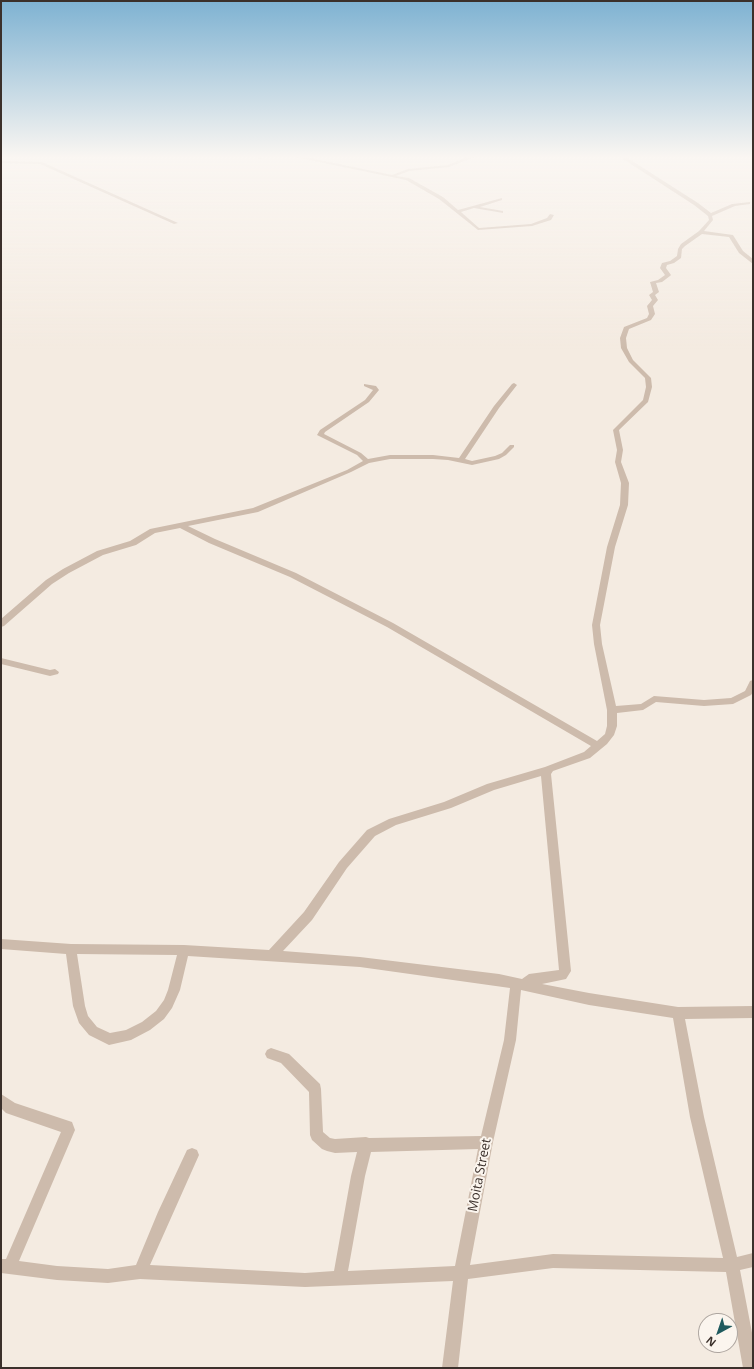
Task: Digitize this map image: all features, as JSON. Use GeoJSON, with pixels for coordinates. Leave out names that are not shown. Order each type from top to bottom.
{"type":"FeatureCollection","features":[{"type":"Feature","properties":{"kind":"street"},"geometry":{"type":"LineString","coordinates":[[171,221],[176,223]]}},
{"type":"Feature","properties":{"kind":"street"},"geometry":{"type":"LineString","coordinates":[[468,221],[476,228],[481,229],[532,225],[544,221]]}},
{"type":"Feature","properties":{"kind":"street"},"geometry":{"type":"LineString","coordinates":[[272,955],[308,916],[343,865],[372,833],[393,822],[447,805],[491,787],[548,770],[587,755],[609,735],[612,726],[612,710],[598,644],[596,625],[611,547],[624,505],[625,482],[618,462],[620,450],[616,430],[646,401],[649,387],[648,378],[631,361],[624,348],[623,338],[626,328],[649,319],[652,314],[650,306],[655,300],[652,295],[656,292],[653,282],[660,281],[668,275],[662,268],[665,266],[664,264],[672,262],[679,257],[680,249],[683,245],[701,232],[709,221]]}},
{"type":"Feature","properties":{"kind":"street"},"geometry":{"type":"LineString","coordinates":[[701,232],[731,236],[741,252],[753,262]]}},
{"type":"Feature","properties":{"kind":"street"},"geometry":{"type":"LineString","coordinates":[[366,385],[374,387],[376,390],[367,401],[322,431],[320,435],[327,440],[359,454],[367,461]]}},
{"type":"Feature","properties":{"kind":"street"},"geometry":{"type":"LineString","coordinates":[[461,460],[496,407],[514,385]]}},
{"type":"Feature","properties":{"kind":"street"},"geometry":{"type":"LineString","coordinates":[[1,624],[49,582],[106,550],[128,545],[153,531],[255,510],[349,471],[367,461],[390,457],[408,457],[441,458],[461,460],[472,463],[497,458],[504,454],[512,446]]}},
{"type":"Feature","properties":{"kind":"street"},"geometry":{"type":"LineString","coordinates":[[182,526],[212,542],[240,552],[293,575],[390,625],[598,746]]}},
{"type":"Feature","properties":{"kind":"street"},"geometry":{"type":"LineString","coordinates":[[1,661],[52,673],[55,672]]}},
{"type":"Feature","properties":{"kind":"street"},"geometry":{"type":"LineString","coordinates":[[612,710],[642,707],[654,699],[704,703],[733,701],[748,693],[753,683]]}},
{"type":"Feature","properties":{"kind":"street"},"geometry":{"type":"LineString","coordinates":[[520,985],[529,980],[562,975],[565,970],[546,773],[548,770]]}},
{"type":"Feature","properties":{"kind":"street"},"geometry":{"type":"LineString","coordinates":[[1,944],[71,949],[184,950],[360,962],[520,985],[589,999],[678,1013],[753,1012]]}},
{"type":"Feature","properties":{"kind":"street"},"geometry":{"type":"LineString","coordinates":[[71,949],[79,1006],[83,1019],[93,1030],[109,1039],[128,1036],[146,1026],[160,1015],[168,1004],[174,990],[184,950]]}},
{"type":"Feature","properties":{"kind":"street","name":"Moita Street"},"geometry":{"type":"LineString","coordinates":[[450,1368],[462,1272],[486,1142],[510,1040],[520,985]]}},
{"type":"Feature","properties":{"kind":"street"},"geometry":{"type":"LineString","coordinates":[[678,1013],[697,1117],[732,1265],[751,1368]]}},
{"type":"Feature","properties":{"kind":"street"},"geometry":{"type":"LineString","coordinates":[[271,1054],[285,1058],[315,1089],[317,1093],[316,1123],[319,1138],[327,1144],[335,1146],[486,1142]]}},
{"type":"Feature","properties":{"kind":"street"},"geometry":{"type":"LineString","coordinates":[[1,1100],[11,1108],[59,1124],[68,1130],[5,1266],[57,1273],[108,1276],[140,1272],[305,1280],[340,1277],[462,1272],[553,1261],[732,1265],[753,1260]]}},
{"type":"Feature","properties":{"kind":"street"},"geometry":{"type":"LineString","coordinates":[[340,1277],[358,1176],[366,1144]]}},
{"type":"Feature","properties":{"kind":"street"},"geometry":{"type":"LineString","coordinates":[[140,1272],[163,1217],[192,1155]]}}]}
